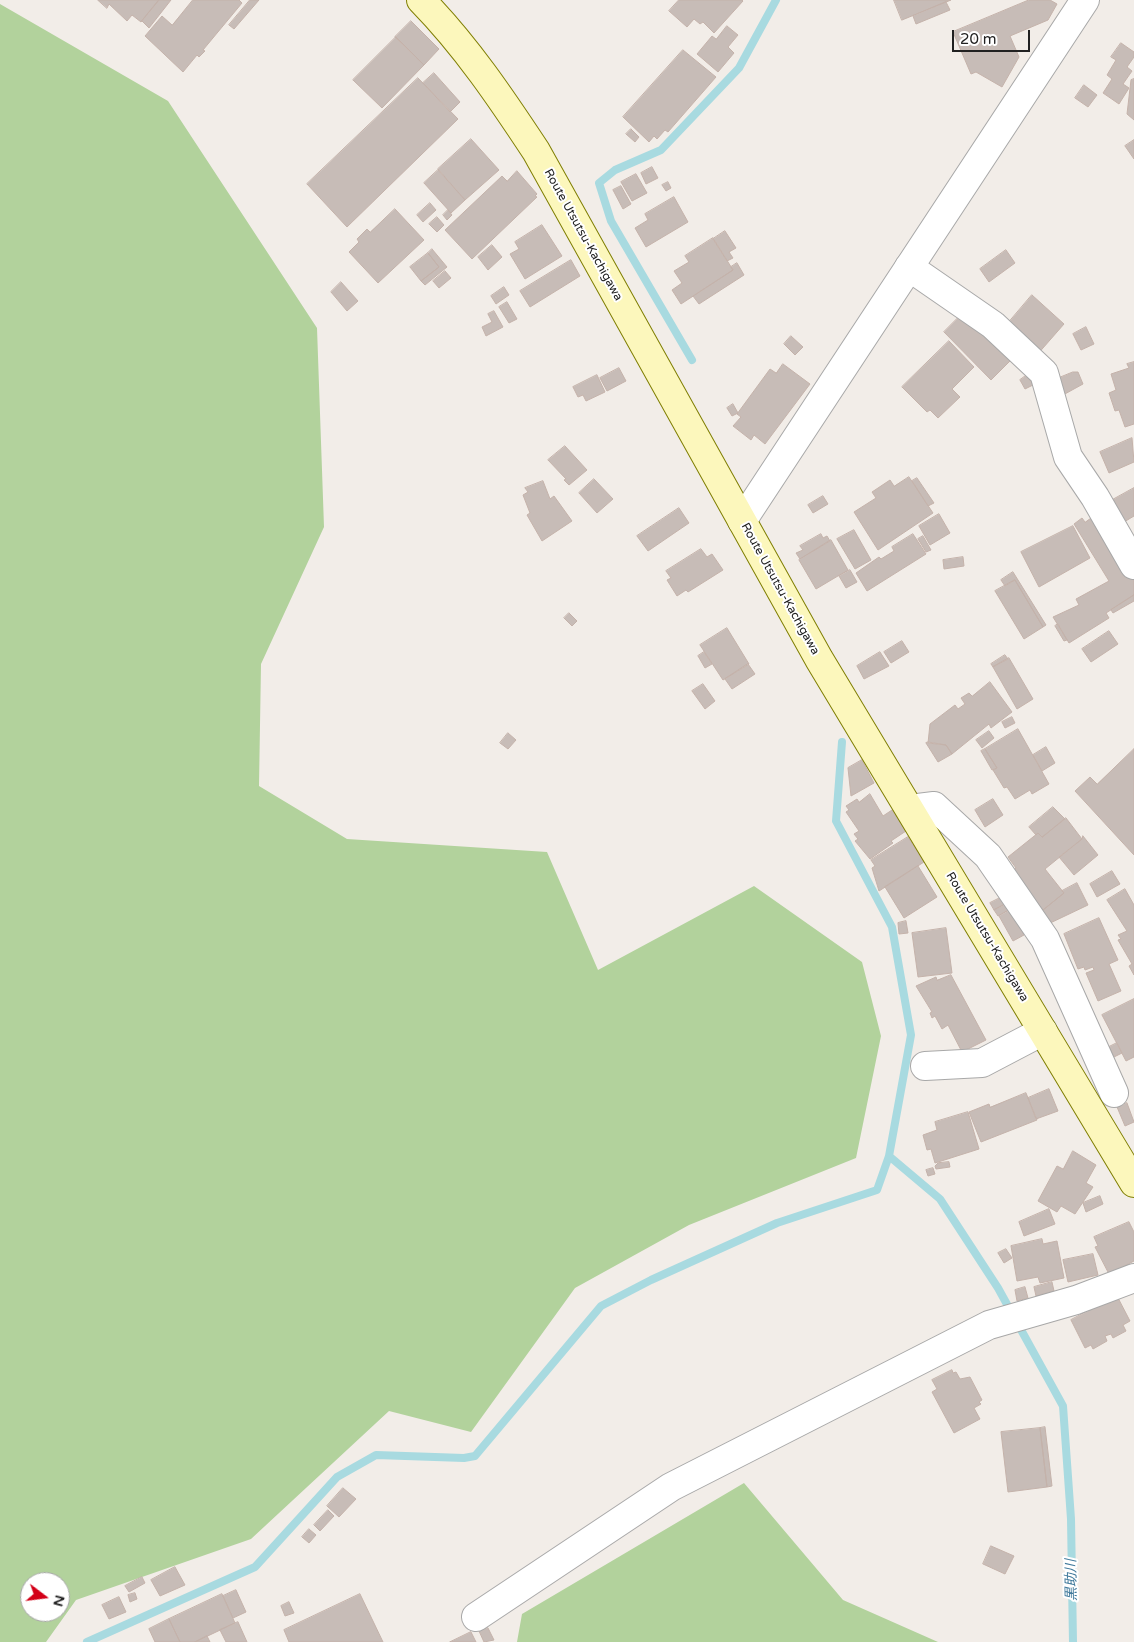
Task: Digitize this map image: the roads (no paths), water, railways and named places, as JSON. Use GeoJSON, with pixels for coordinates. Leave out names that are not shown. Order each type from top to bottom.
{"type":"FeatureCollection","features":[{"type":"Feature","properties":{"kind":"main road","name":"Route Utsutsu-Kachigawa"},"geometry":{"type":"LineString","coordinates":[[421,0],[461,44],[492,85],[536,151],[819,658],[1134,1183]]}},
{"type":"Feature","properties":{"kind":"street"},"geometry":{"type":"LineString","coordinates":[[742,521],[1085,0]]}},
{"type":"Feature","properties":{"kind":"street"},"geometry":{"type":"LineString","coordinates":[[909,267],[993,325],[1044,372],[1068,457],[1095,497],[1134,565]]}},
{"type":"Feature","properties":{"kind":"street"},"geometry":{"type":"LineString","coordinates":[[910,809],[934,806],[988,856],[1045,939],[1124,1088],[1088,1107]]}},
{"type":"Feature","properties":{"kind":"street"},"geometry":{"type":"LineString","coordinates":[[925,1066],[982,1063],[1043,1031]]}},
{"type":"Feature","properties":{"kind":"street"},"geometry":{"type":"LineString","coordinates":[[476,1617],[671,1487],[989,1325],[1076,1300],[1134,1278]]}},
{"type":"Feature","properties":{"kind":"waterway"},"geometry":{"type":"LineString","coordinates":[[692,360],[611,221],[599,183],[615,170],[661,150],[739,68],[776,0]]}},
{"type":"Feature","properties":{"kind":"waterway","name":"黒助川"},"geometry":{"type":"LineString","coordinates":[[842,742],[836,821],[892,927],[911,1035],[889,1156],[940,1199],[998,1288],[1063,1406],[1071,1519],[1073,1642]]}},
{"type":"Feature","properties":{"kind":"waterway"},"geometry":{"type":"LineString","coordinates":[[87,1642],[255,1567],[337,1477],[376,1455],[464,1458],[475,1456],[601,1306],[651,1280],[777,1223],[877,1190],[889,1156]]}}]}
